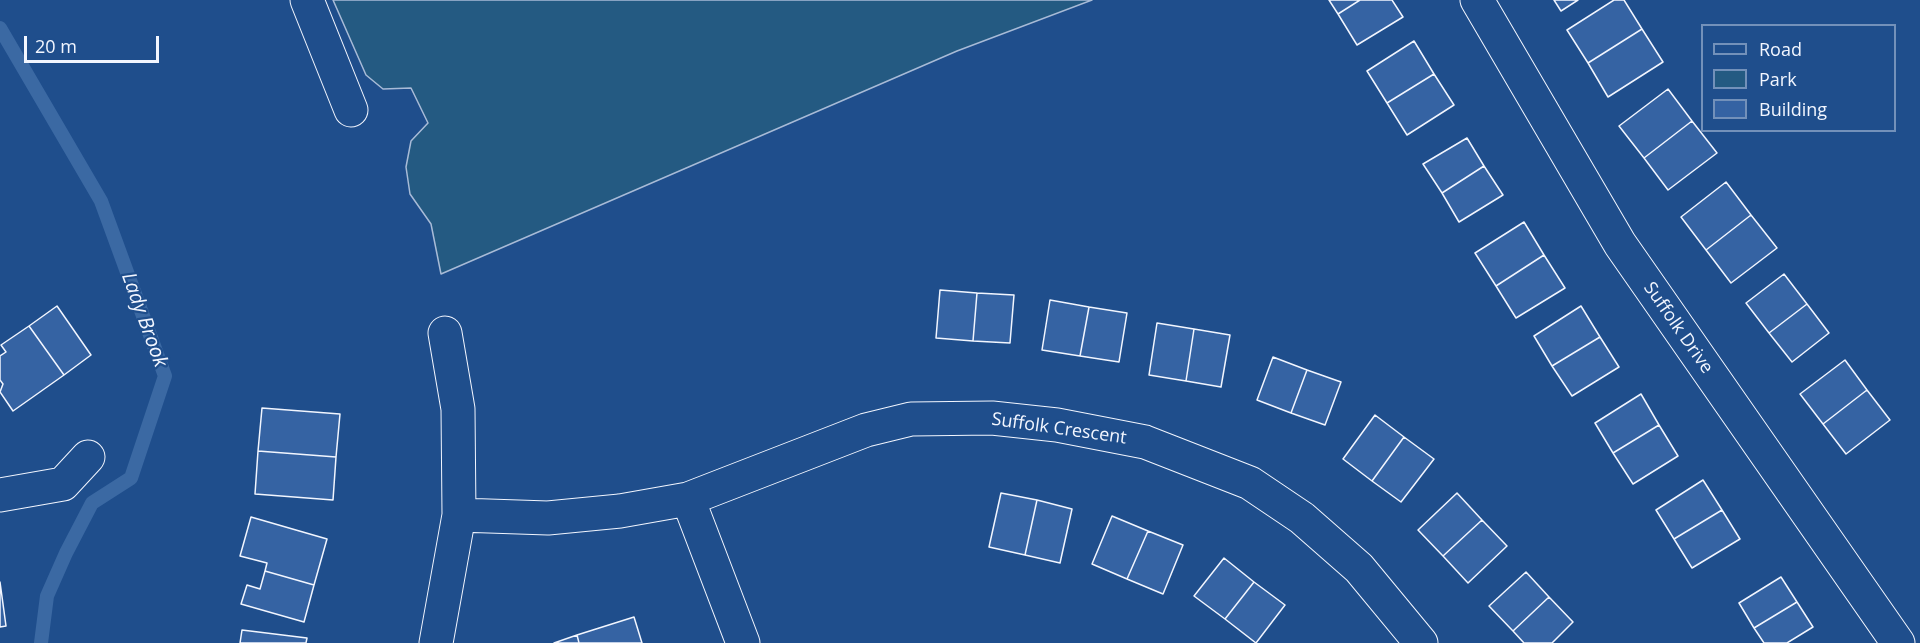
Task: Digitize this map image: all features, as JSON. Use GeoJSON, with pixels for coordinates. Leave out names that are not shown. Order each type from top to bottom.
{"type":"FeatureCollection","features":[{"type":"Feature","properties":{"kind":"street"},"geometry":{"type":"LineString","coordinates":[[307,0],[351,110]]}},
{"type":"Feature","properties":{"kind":"street","name":"Suffolk Drive"},"geometry":{"type":"LineString","coordinates":[[1477,0],[1620,244],[1898,643]]}},
{"type":"Feature","properties":{"kind":"street"},"geometry":{"type":"LineString","coordinates":[[435,643],[459,515],[458,409],[445,333]]}},
{"type":"Feature","properties":{"kind":"street","name":"Suffolk Crescent"},"geometry":{"type":"LineString","coordinates":[[459,515],[548,518],[620,511],[688,499],[866,430],[910,419],[992,418],[1057,425],[1145,442],[1250,483],[1302,518],[1359,568],[1421,643]]}},
{"type":"Feature","properties":{"kind":"street"},"geometry":{"type":"LineString","coordinates":[[0,495],[63,484],[88,457]]}},
{"type":"Feature","properties":{"kind":"street"},"geometry":{"type":"LineString","coordinates":[[688,499],[743,643]]}},
{"type":"Feature","properties":{"kind":"street"},"geometry":{"type":"LineString","coordinates":[[1910,643],[1920,636]]}},
{"type":"Feature","properties":{"kind":"green space"},"geometry":{"type":"Polygon","coordinates":[[[333,0],[1092,0],[957,51],[441,274],[431,224],[410,194],[406,167],[411,141],[428,123],[411,88],[383,89],[366,75],[333,0]]]}},
{"type":"Feature","properties":{"kind":"building"},"geometry":{"type":"Polygon","coordinates":[[[1329,0],[1360,0],[1338,14],[1329,0]]]}},
{"type":"Feature","properties":{"kind":"building"},"geometry":{"type":"Polygon","coordinates":[[[1360,0],[1392,0],[1403,17],[1357,45],[1338,14],[1360,0]]]}},
{"type":"Feature","properties":{"kind":"building"},"geometry":{"type":"Polygon","coordinates":[[[1554,0],[1578,0],[1561,11],[1554,0]]]}},
{"type":"Feature","properties":{"kind":"building"},"geometry":{"type":"Polygon","coordinates":[[[1614,0],[1624,0],[1642,29],[1588,63],[1567,30],[1614,0]]]}},
{"type":"Feature","properties":{"kind":"building"},"geometry":{"type":"Polygon","coordinates":[[[1642,29],[1663,62],[1608,97],[1588,63],[1642,29]]]}},
{"type":"Feature","properties":{"kind":"building"},"geometry":{"type":"Polygon","coordinates":[[[1414,41],[1434,74],[1387,103],[1367,71],[1414,41]]]}},
{"type":"Feature","properties":{"kind":"building"},"geometry":{"type":"Polygon","coordinates":[[[1434,74],[1454,105],[1407,135],[1387,103],[1434,74]]]}},
{"type":"Feature","properties":{"kind":"building"},"geometry":{"type":"Polygon","coordinates":[[[1668,89],[1692,121],[1644,158],[1619,126],[1668,89]]]}},
{"type":"Feature","properties":{"kind":"building"},"geometry":{"type":"Polygon","coordinates":[[[1692,121],[1717,153],[1668,190],[1644,158],[1692,121]]]}},
{"type":"Feature","properties":{"kind":"building"},"geometry":{"type":"Polygon","coordinates":[[[1467,138],[1484,166],[1442,193],[1423,164],[1467,138]]]}},
{"type":"Feature","properties":{"kind":"building"},"geometry":{"type":"Polygon","coordinates":[[[1484,166],[1503,195],[1459,222],[1442,193],[1484,166]]]}},
{"type":"Feature","properties":{"kind":"building"},"geometry":{"type":"Polygon","coordinates":[[[1726,182],[1751,215],[1706,250],[1681,217],[1726,182]]]}},
{"type":"Feature","properties":{"kind":"building"},"geometry":{"type":"Polygon","coordinates":[[[1751,215],[1777,248],[1731,283],[1706,250],[1751,215]]]}},
{"type":"Feature","properties":{"kind":"building"},"geometry":{"type":"Polygon","coordinates":[[[1524,222],[1544,255],[1496,286],[1475,253],[1524,222]]]}},
{"type":"Feature","properties":{"kind":"building"},"geometry":{"type":"Polygon","coordinates":[[[1544,255],[1565,288],[1516,318],[1496,286],[1544,255]]]}},
{"type":"Feature","properties":{"kind":"building"},"geometry":{"type":"Polygon","coordinates":[[[1784,274],[1807,304],[1769,333],[1746,303],[1784,274]]]}},
{"type":"Feature","properties":{"kind":"building"},"geometry":{"type":"Polygon","coordinates":[[[940,290],[977,293],[973,341],[936,338],[940,290]]]}},
{"type":"Feature","properties":{"kind":"building"},"geometry":{"type":"Polygon","coordinates":[[[977,293],[1014,295],[1010,343],[973,341],[977,293]]]}},
{"type":"Feature","properties":{"kind":"building"},"geometry":{"type":"Polygon","coordinates":[[[1050,300],[1089,307],[1080,356],[1042,350],[1050,300]]]}},
{"type":"Feature","properties":{"kind":"building"},"geometry":{"type":"Polygon","coordinates":[[[1807,304],[1829,333],[1792,362],[1769,333],[1807,304]]]}},
{"type":"Feature","properties":{"kind":"building"},"geometry":{"type":"Polygon","coordinates":[[[57,306],[91,355],[64,375],[29,326],[57,306]]]}},
{"type":"Feature","properties":{"kind":"building"},"geometry":{"type":"Polygon","coordinates":[[[1581,306],[1600,337],[1552,366],[1534,336],[1581,306]]]}},
{"type":"Feature","properties":{"kind":"building"},"geometry":{"type":"Polygon","coordinates":[[[1089,307],[1127,313],[1119,362],[1080,356],[1089,307]]]}},
{"type":"Feature","properties":{"kind":"building"},"geometry":{"type":"Polygon","coordinates":[[[1157,323],[1194,329],[1186,381],[1149,375],[1157,323]]]}},
{"type":"Feature","properties":{"kind":"building"},"geometry":{"type":"Polygon","coordinates":[[[29,326],[64,375],[13,411],[0,392],[3,384],[0,380],[0,356],[6,352],[1,345],[29,326]]]}},
{"type":"Feature","properties":{"kind":"building"},"geometry":{"type":"Polygon","coordinates":[[[1194,329],[1230,335],[1221,387],[1186,381],[1194,329]]]}},
{"type":"Feature","properties":{"kind":"building"},"geometry":{"type":"Polygon","coordinates":[[[1600,337],[1619,367],[1572,396],[1552,366],[1600,337]]]}},
{"type":"Feature","properties":{"kind":"building"},"geometry":{"type":"Polygon","coordinates":[[[1273,357],[1307,370],[1291,413],[1257,400],[1273,357]]]}},
{"type":"Feature","properties":{"kind":"building"},"geometry":{"type":"Polygon","coordinates":[[[1845,360],[1867,390],[1823,424],[1800,394],[1845,360]]]}},
{"type":"Feature","properties":{"kind":"building"},"geometry":{"type":"Polygon","coordinates":[[[1307,370],[1341,382],[1325,425],[1291,413],[1307,370]]]}},
{"type":"Feature","properties":{"kind":"building"},"geometry":{"type":"Polygon","coordinates":[[[1867,390],[1890,420],[1846,454],[1823,424],[1867,390]]]}},
{"type":"Feature","properties":{"kind":"building"},"geometry":{"type":"Polygon","coordinates":[[[1641,394],[1659,425],[1613,453],[1595,423],[1641,394]]]}},
{"type":"Feature","properties":{"kind":"building"},"geometry":{"type":"Polygon","coordinates":[[[262,408],[340,414],[336,457],[258,451],[262,408]]]}},
{"type":"Feature","properties":{"kind":"building"},"geometry":{"type":"Polygon","coordinates":[[[1375,415],[1404,437],[1372,481],[1343,459],[1375,415]]]}},
{"type":"Feature","properties":{"kind":"building"},"geometry":{"type":"Polygon","coordinates":[[[1659,425],[1678,456],[1633,484],[1613,453],[1659,425]]]}},
{"type":"Feature","properties":{"kind":"building"},"geometry":{"type":"Polygon","coordinates":[[[1404,437],[1434,459],[1401,502],[1372,481],[1404,437]]]}},
{"type":"Feature","properties":{"kind":"building"},"geometry":{"type":"Polygon","coordinates":[[[258,451],[336,457],[333,500],[255,494],[258,451]]]}},
{"type":"Feature","properties":{"kind":"building"},"geometry":{"type":"Polygon","coordinates":[[[1703,480],[1722,510],[1674,539],[1656,510],[1703,480]]]}},
{"type":"Feature","properties":{"kind":"building"},"geometry":{"type":"Polygon","coordinates":[[[1001,493],[1037,500],[1025,555],[989,547],[1001,493]]]}},
{"type":"Feature","properties":{"kind":"building"},"geometry":{"type":"Polygon","coordinates":[[[1457,493],[1482,520],[1443,556],[1418,530],[1457,493]]]}},
{"type":"Feature","properties":{"kind":"building"},"geometry":{"type":"Polygon","coordinates":[[[1037,500],[1072,509],[1060,563],[1025,555],[1037,500]]]}},
{"type":"Feature","properties":{"kind":"building"},"geometry":{"type":"Polygon","coordinates":[[[1722,510],[1740,539],[1692,568],[1674,539],[1722,510]]]}},
{"type":"Feature","properties":{"kind":"building"},"geometry":{"type":"Polygon","coordinates":[[[1112,516],[1148,531],[1127,579],[1092,564],[1112,516]]]}},
{"type":"Feature","properties":{"kind":"building"},"geometry":{"type":"Polygon","coordinates":[[[251,517],[327,539],[314,585],[265,571],[267,563],[240,556],[251,517]]]}},
{"type":"Feature","properties":{"kind":"building"},"geometry":{"type":"Polygon","coordinates":[[[1482,520],[1507,546],[1468,583],[1443,556],[1482,520]]]}},
{"type":"Feature","properties":{"kind":"building"},"geometry":{"type":"Polygon","coordinates":[[[1148,531],[1183,545],[1163,594],[1127,579],[1148,531]]]}},
{"type":"Feature","properties":{"kind":"building"},"geometry":{"type":"Polygon","coordinates":[[[1224,558],[1254,582],[1225,619],[1194,596],[1224,558]]]}},
{"type":"Feature","properties":{"kind":"building"},"geometry":{"type":"Polygon","coordinates":[[[265,571],[314,585],[304,622],[241,604],[247,585],[260,589],[265,571]]]}},
{"type":"Feature","properties":{"kind":"building"},"geometry":{"type":"Polygon","coordinates":[[[1526,572],[1549,597],[1513,631],[1489,606],[1526,572]]]}},
{"type":"Feature","properties":{"kind":"building"},"geometry":{"type":"Polygon","coordinates":[[[1781,577],[1797,602],[1754,628],[1739,603],[1781,577]]]}},
{"type":"Feature","properties":{"kind":"building"},"geometry":{"type":"Polygon","coordinates":[[[0,582],[6,626],[0,627],[0,582]]]}},
{"type":"Feature","properties":{"kind":"building"},"geometry":{"type":"Polygon","coordinates":[[[1254,582],[1285,605],[1256,643],[1225,619],[1254,582]]]}},
{"type":"Feature","properties":{"kind":"building"},"geometry":{"type":"Polygon","coordinates":[[[1549,597],[1573,622],[1552,643],[1524,643],[1513,631],[1549,597]]]}},
{"type":"Feature","properties":{"kind":"building"},"geometry":{"type":"Polygon","coordinates":[[[1797,602],[1813,627],[1787,643],[1764,643],[1754,628],[1797,602]]]}},
{"type":"Feature","properties":{"kind":"building"},"geometry":{"type":"Polygon","coordinates":[[[634,617],[642,643],[579,643],[577,635],[634,617]]]}},
{"type":"Feature","properties":{"kind":"building"},"geometry":{"type":"Polygon","coordinates":[[[242,630],[307,638],[306,643],[240,643],[242,630]]]}},
{"type":"Feature","properties":{"kind":"building"},"geometry":{"type":"Polygon","coordinates":[[[577,635],[579,643],[554,643],[577,635]]]}},
{"type":"Feature","properties":{"kind":"waterway","name":"Lady Brook"},"geometry":{"type":"LineString","coordinates":[[0,28],[101,201],[165,376],[131,478],[92,503],[66,553],[47,596],[41,643]]}}]}
